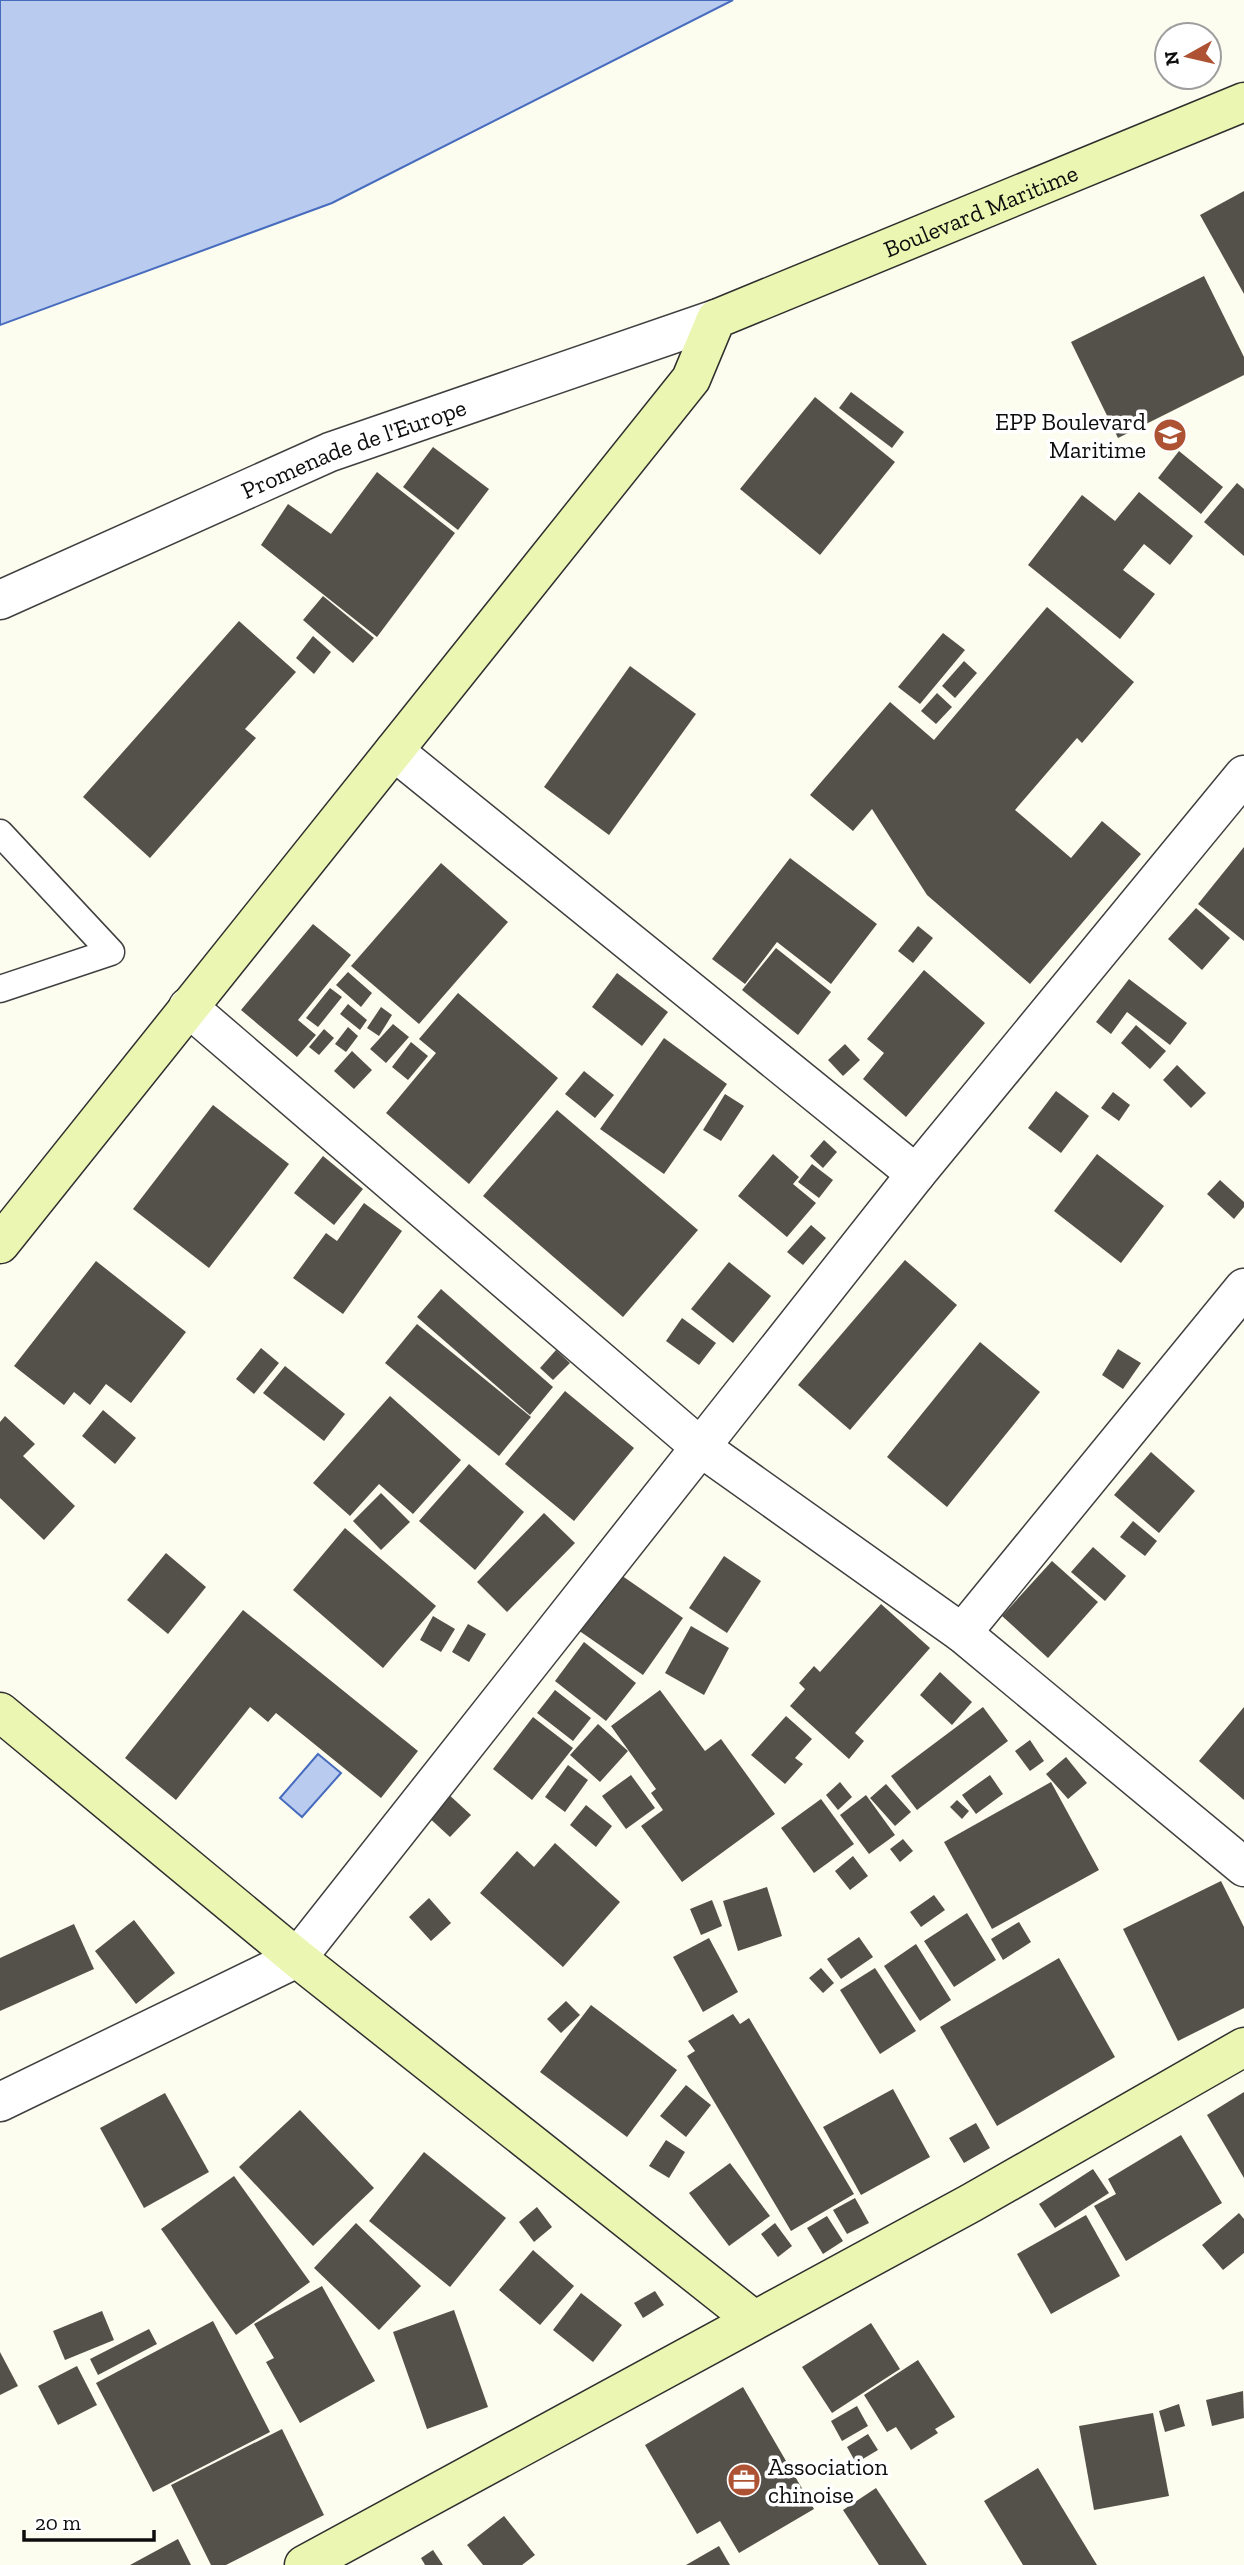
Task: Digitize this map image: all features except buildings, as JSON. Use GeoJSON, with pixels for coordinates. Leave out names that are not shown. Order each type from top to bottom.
{"type":"FeatureCollection","features":[{"type":"Feature","properties":{"kind":"street","name":"Boulevard Maritime"},"geometry":{"type":"LineString","coordinates":[[716,318],[1244,102]]}},
{"type":"Feature","properties":{"kind":"street","name":"Promenade de l'Europe"},"geometry":{"type":"LineString","coordinates":[[0,600],[330,452],[716,318]]}},
{"type":"Feature","properties":{"kind":"street"},"geometry":{"type":"LineString","coordinates":[[0,1244],[691,379],[716,318]]}},
{"type":"Feature","properties":{"kind":"street"},"geometry":{"type":"LineString","coordinates":[[394,751],[916,1174]]}},
{"type":"Feature","properties":{"kind":"street"},"geometry":{"type":"LineString","coordinates":[[0,2102],[297,1958],[916,1174],[1244,775]]}},
{"type":"Feature","properties":{"kind":"street"},"geometry":{"type":"LineString","coordinates":[[188,1007],[699,1446],[962,1633],[1244,1867]]}},
{"type":"Feature","properties":{"kind":"street"},"geometry":{"type":"LineString","coordinates":[[962,1633],[1244,1288]]}},
{"type":"Feature","properties":{"kind":"street"},"geometry":{"type":"LineString","coordinates":[[0,1712],[297,1958],[754,2320]]}},
{"type":"Feature","properties":{"kind":"street"},"geometry":{"type":"LineString","coordinates":[[304,2565],[971,2203],[1244,2047]]}},
{"type":"Feature","properties":{"kind":"lane"},"geometry":{"type":"LineString","coordinates":[[0,833],[111,952],[0,989]]}},
{"type":"Feature","properties":{"kind":"water"},"geometry":{"type":"Polygon","coordinates":[[[0,0],[733,0],[332,203],[0,325],[0,0]]]}},
{"type":"Feature","properties":{"kind":"water"},"geometry":{"type":"Polygon","coordinates":[[[318,1754],[341,1773],[302,1817],[280,1798],[318,1754]]]}},
{"type":"Feature","properties":{"kind":"place","name":"EPP Boulevard Maritime"},"geometry":{"type":"Point","coordinates":[1170,435]}},
{"type":"Feature","properties":{"kind":"place","name":"Association chinoise"},"geometry":{"type":"Point","coordinates":[744,2480]}}]}
